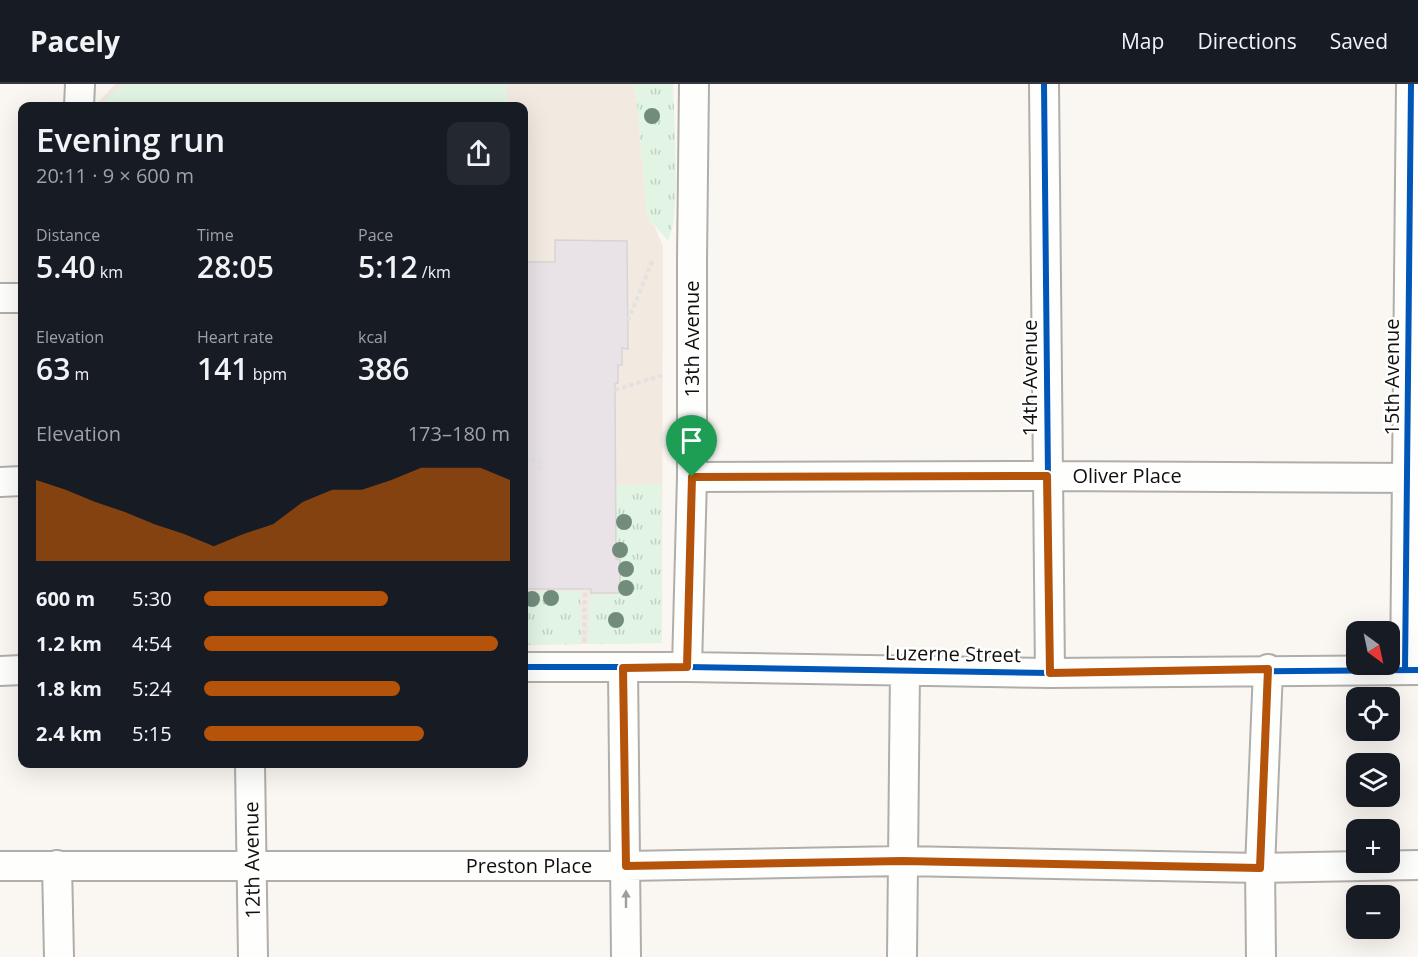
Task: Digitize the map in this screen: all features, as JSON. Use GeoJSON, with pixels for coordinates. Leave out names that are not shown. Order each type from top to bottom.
{"type":"FeatureCollection","features":[{"type":"Feature","properties":{"kind":"street"},"geometry":{"type":"LineString","coordinates":[[79,102],[80,84]]}},
{"type":"Feature","properties":{"kind":"street","name":"13th Avenue"},"geometry":{"type":"LineString","coordinates":[[687,667],[692,477],[694,84]]}},
{"type":"Feature","properties":{"kind":"street","name":"14th Avenue"},"geometry":{"type":"LineString","coordinates":[[1044,84],[1050,673]]}},
{"type":"Feature","properties":{"kind":"street","name":"15th Avenue"},"geometry":{"type":"LineString","coordinates":[[1411,84],[1412,670]]}},
{"type":"Feature","properties":{"kind":"street"},"geometry":{"type":"LineString","coordinates":[[0,298],[18,298]]}},
{"type":"Feature","properties":{"kind":"street","name":"Oliver Place"},"geometry":{"type":"LineString","coordinates":[[692,477],[1413,478]]}},
{"type":"Feature","properties":{"kind":"street"},"geometry":{"type":"LineString","coordinates":[[0,482],[18,482]]}},
{"type":"Feature","properties":{"kind":"street","name":"Luzerne Street"},"geometry":{"type":"LineString","coordinates":[[528,667],[687,667],[1050,673],[1268,669],[1412,670]]}},
{"type":"Feature","properties":{"kind":"street"},"geometry":{"type":"LineString","coordinates":[[623,668],[626,957]]}},
{"type":"Feature","properties":{"kind":"street"},"geometry":{"type":"LineString","coordinates":[[1261,957],[1260,868],[1268,669]]}},
{"type":"Feature","properties":{"kind":"street"},"geometry":{"type":"LineString","coordinates":[[0,671],[18,670]]}},
{"type":"Feature","properties":{"kind":"street"},"geometry":{"type":"LineString","coordinates":[[902,957],[905,670]]}},
{"type":"Feature","properties":{"kind":"street","name":"12th Avenue"},"geometry":{"type":"LineString","coordinates":[[250,768],[253,957]]}},
{"type":"Feature","properties":{"kind":"street","name":"Preston Place"},"geometry":{"type":"LineString","coordinates":[[0,866],[626,866],[902,861],[1260,868],[1418,865]]}},
{"type":"Feature","properties":{"kind":"street"},"geometry":{"type":"LineString","coordinates":[[57,865],[59,957]]}},
{"type":"Feature","properties":{"kind":"path"},"geometry":{"type":"LineString","coordinates":[[628,321],[653,259]]}},
{"type":"Feature","properties":{"kind":"path"},"geometry":{"type":"LineString","coordinates":[[615,390],[663,375]]}},
{"type":"Feature","properties":{"kind":"path"},"geometry":{"type":"LineString","coordinates":[[528,461],[540,460],[541,472]]}},
{"type":"Feature","properties":{"kind":"path"},"geometry":{"type":"LineString","coordinates":[[584,649],[585,589]]}},
{"type":"Feature","properties":{"kind":"shaded area"},"geometry":{"type":"Polygon","coordinates":[[[115,84],[633,84],[637,102],[647,216],[656,229],[663,247],[662,642],[528,645],[528,102],[99,102],[115,84]]]}},
{"type":"Feature","properties":{"kind":"green space"},"geometry":{"type":"Polygon","coordinates":[[[124,84],[507,84],[507,102],[103,102],[124,84]]]}},
{"type":"Feature","properties":{"kind":"green space"},"geometry":{"type":"Polygon","coordinates":[[[633,84],[673,84],[676,189],[672,229],[668,241],[647,217],[637,102],[633,84]]]}},
{"type":"Feature","properties":{"kind":"green space"},"geometry":{"type":"Polygon","coordinates":[[[616,485],[661,485],[662,643],[588,644],[590,596],[620,593],[621,559],[616,557],[616,485]]]}},
{"type":"Feature","properties":{"kind":"green space"},"geometry":{"type":"Polygon","coordinates":[[[580,591],[581,641],[578,644],[528,645],[528,592],[580,591]]]}},
{"type":"Feature","properties":{"kind":"building"},"geometry":{"type":"Polygon","coordinates":[[[555,240],[627,241],[628,349],[622,348],[622,365],[618,365],[618,383],[615,384],[616,559],[620,559],[620,593],[591,593],[591,589],[528,589],[528,262],[555,262],[555,240]]]}},
{"type":"Feature","properties":{"kind":"cycle path"},"geometry":{"type":"LineString","coordinates":[[1044,84],[1050,673]]}},
{"type":"Feature","properties":{"kind":"cycle path"},"geometry":{"type":"LineString","coordinates":[[1405,670],[1411,84]]}},
{"type":"Feature","properties":{"kind":"cycle path"},"geometry":{"type":"LineString","coordinates":[[528,667],[687,667],[1050,673],[1418,670]]}},
{"type":"Feature","properties":{"kind":"route"},"geometry":{"type":"LineString","coordinates":[[1047,476],[1050,673],[1268,669],[1260,868],[902,861],[626,866],[623,668],[687,667],[692,477],[1047,476]]}}]}
